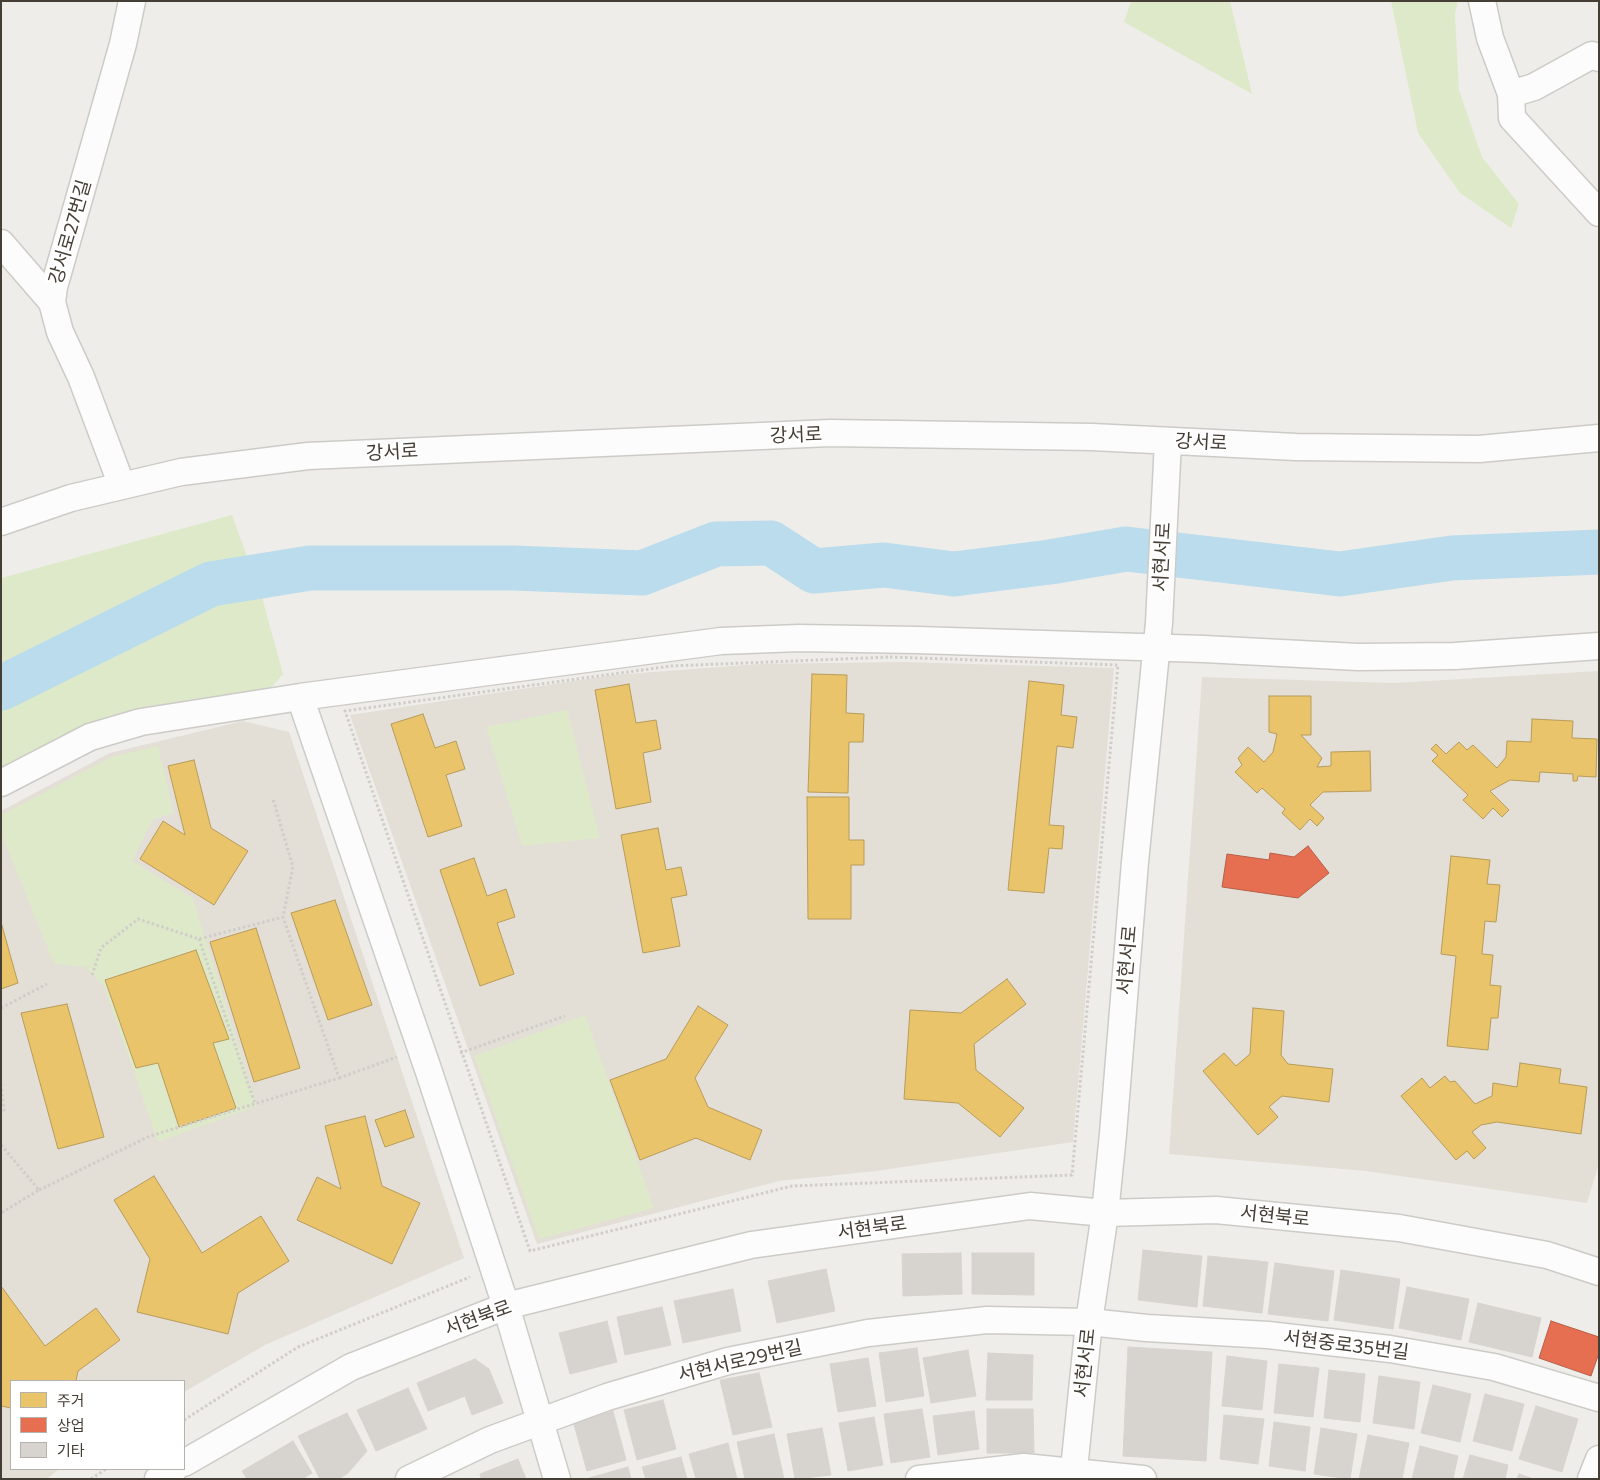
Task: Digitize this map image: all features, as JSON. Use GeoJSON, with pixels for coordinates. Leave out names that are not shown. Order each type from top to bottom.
{"type":"FeatureCollection","features":[{"type":"Feature","properties":{"kind":"street","name":"강서로27번길"},"geometry":{"type":"LineString","coordinates":[[122,486],[81,377],[60,332],[52,302],[54,287],[123,44],[132,1]]}},
{"type":"Feature","properties":{"kind":"street"},"geometry":{"type":"LineString","coordinates":[[1482,1],[1490,38],[1511,94],[1512,118],[1599,213]]}},
{"type":"Feature","properties":{"kind":"street"},"geometry":{"type":"LineString","coordinates":[[1511,94],[1534,87],[1592,55],[1599,58]]}},
{"type":"Feature","properties":{"kind":"street"},"geometry":{"type":"LineString","coordinates":[[1,243],[52,302]]}},
{"type":"Feature","properties":{"kind":"street","name":"강서로"},"geometry":{"type":"LineString","coordinates":[[1,522],[71,498],[181,472],[308,456],[830,433],[1092,437],[1296,447],[1479,449],[1599,438]]}},
{"type":"Feature","properties":{"kind":"street","name":"서현서로"},"geometry":{"type":"LineString","coordinates":[[1074,1476],[1089,1322],[1105,1213],[1134,872],[1158,635],[1168,441]]}},
{"type":"Feature","properties":{"kind":"street"},"geometry":{"type":"LineString","coordinates":[[1,783],[90,737],[141,722],[300,697],[722,641],[828,638],[1158,635],[1368,657],[1455,656],[1599,646]]}},
{"type":"Feature","properties":{"kind":"street"},"geometry":{"type":"LineString","coordinates":[[300,697],[429,1072],[506,1306],[557,1479]]}},
{"type":"Feature","properties":{"kind":"street","name":"서현북로"},"geometry":{"type":"LineString","coordinates":[[185,1462],[351,1367],[506,1306],[751,1246],[1030,1206],[1105,1213],[1216,1210],[1399,1228],[1546,1255],[1599,1272]]}},
{"type":"Feature","properties":{"kind":"street","name":"서현서로29번길"},"geometry":{"type":"LineString","coordinates":[[409,1479],[490,1440],[607,1397],[728,1361],[868,1333],[987,1320],[1089,1322]]}},
{"type":"Feature","properties":{"kind":"street","name":"서현중로35번길"},"geometry":{"type":"LineString","coordinates":[[1089,1322],[1147,1328],[1268,1335],[1390,1349],[1494,1367],[1599,1398]]}},
{"type":"Feature","properties":{"kind":"street"},"geometry":{"type":"LineString","coordinates":[[1591,1479],[1599,1459]]}},
{"type":"Feature","properties":{"kind":"street"},"geometry":{"type":"LineString","coordinates":[[919,1479],[1024,1467],[1074,1476],[1143,1479]]}},
{"type":"Feature","properties":{"kind":"street"},"geometry":{"type":"LineString","coordinates":[[158,1479],[172,1470]]}},
{"type":"Feature","properties":{"kind":"path"},"geometry":{"type":"LineString","coordinates":[[890,657],[1118,665],[1072,1175],[792,1186],[530,1251],[460,1053],[345,711],[671,666],[890,657]]}},
{"type":"Feature","properties":{"kind":"path"},"geometry":{"type":"LineString","coordinates":[[273,799],[293,867],[283,917],[339,1078]]}},
{"type":"Feature","properties":{"kind":"path"},"geometry":{"type":"LineString","coordinates":[[92,975],[101,948],[138,919],[199,939],[283,917]]}},
{"type":"Feature","properties":{"kind":"path"},"geometry":{"type":"LineString","coordinates":[[199,939],[256,1104]]}},
{"type":"Feature","properties":{"kind":"path"},"geometry":{"type":"LineString","coordinates":[[1,1008],[47,984]]}},
{"type":"Feature","properties":{"kind":"path"},"geometry":{"type":"LineString","coordinates":[[460,1053],[565,1016]]}},
{"type":"Feature","properties":{"kind":"path"},"geometry":{"type":"LineString","coordinates":[[1,1213],[38,1190],[150,1136],[339,1078],[400,1056]]}},
{"type":"Feature","properties":{"kind":"path"},"geometry":{"type":"LineString","coordinates":[[1,1084],[4,1110],[1,1114]]}},
{"type":"Feature","properties":{"kind":"path"},"geometry":{"type":"LineString","coordinates":[[1,1145],[38,1190]]}},
{"type":"Feature","properties":{"kind":"path"},"geometry":{"type":"LineString","coordinates":[[185,1419],[298,1347],[469,1279],[472,1272]]}},
{"type":"Feature","properties":{"kind":"path"},"geometry":{"type":"LineString","coordinates":[[91,1479],[104,1470]]}},
{"type":"Feature","properties":{"kind":"shaded area"},"geometry":{"type":"Polygon","coordinates":[[[903,662],[1114,668],[1073,1142],[876,1171],[779,1181],[537,1244],[350,715],[614,675],[758,664],[903,662]]]}},
{"type":"Feature","properties":{"kind":"shaded area"},"geometry":{"type":"Polygon","coordinates":[[[1599,671],[1599,1163],[1587,1203],[1366,1171],[1169,1154],[1202,677],[1394,683],[1599,671]]]}},
{"type":"Feature","properties":{"kind":"shaded area"},"geometry":{"type":"Polygon","coordinates":[[[243,721],[289,732],[464,1258],[265,1345],[185,1391],[185,1380],[10,1380],[10,1470],[58,1470],[47,1479],[1,1479],[1,811],[110,753],[243,721]]]}},
{"type":"Feature","properties":{"kind":"green space"},"geometry":{"type":"Polygon","coordinates":[[[1131,1],[1230,1],[1252,94],[1124,22],[1131,1]]]}},
{"type":"Feature","properties":{"kind":"green space"},"geometry":{"type":"Polygon","coordinates":[[[1391,1],[1458,1],[1455,15],[1459,90],[1482,157],[1519,204],[1511,228],[1460,193],[1418,133],[1391,1]]]}},
{"type":"Feature","properties":{"kind":"green space"},"geometry":{"type":"Polygon","coordinates":[[[232,515],[252,570],[201,578],[1,675],[1,578],[232,515]]]}},
{"type":"Feature","properties":{"kind":"green space"},"geometry":{"type":"Polygon","coordinates":[[[262,597],[283,674],[269,690],[109,716],[1,771],[1,708],[65,672],[191,609],[262,597]]]}},
{"type":"Feature","properties":{"kind":"green space"},"geometry":{"type":"Polygon","coordinates":[[[567,710],[600,838],[522,846],[486,727],[567,710]]]}},
{"type":"Feature","properties":{"kind":"green space"},"geometry":{"type":"Polygon","coordinates":[[[158,746],[174,813],[153,819],[132,861],[193,898],[257,1106],[158,1142],[104,986],[85,967],[54,964],[1,833],[1,815],[112,757],[158,746]]]}},
{"type":"Feature","properties":{"kind":"green space"},"geometry":{"type":"Polygon","coordinates":[[[585,1015],[654,1208],[539,1239],[474,1056],[585,1015]]]}},
{"type":"Feature","properties":{"kind":"building: 주거"},"geometry":{"type":"Polygon","coordinates":[[[812,674],[847,675],[846,713],[864,714],[863,742],[849,742],[848,793],[808,792],[812,674]]]}},
{"type":"Feature","properties":{"kind":"building: 주거"},"geometry":{"type":"Polygon","coordinates":[[[1029,681],[1064,685],[1061,715],[1077,717],[1073,748],[1057,746],[1049,825],[1064,826],[1062,849],[1049,848],[1044,893],[1008,890],[1029,681]]]}},
{"type":"Feature","properties":{"kind":"building: 주거"},"geometry":{"type":"Polygon","coordinates":[[[629,684],[636,723],[656,720],[661,749],[643,753],[651,802],[616,809],[595,690],[629,684]]]}},
{"type":"Feature","properties":{"kind":"building: 주거"},"geometry":{"type":"Polygon","coordinates":[[[1269,696],[1311,696],[1311,735],[1301,735],[1322,758],[1317,767],[1331,766],[1331,752],[1370,751],[1371,791],[1323,792],[1310,805],[1324,818],[1317,826],[1310,819],[1300,830],[1282,813],[1285,809],[1262,788],[1257,793],[1235,772],[1242,765],[1238,758],[1248,747],[1264,762],[1273,752],[1277,734],[1269,732],[1269,696]]]}},
{"type":"Feature","properties":{"kind":"building: 주거"},"geometry":{"type":"Polygon","coordinates":[[[423,714],[435,748],[456,741],[465,769],[446,775],[462,826],[428,837],[391,724],[423,714]]]}},
{"type":"Feature","properties":{"kind":"building: 주거"},"geometry":{"type":"Polygon","coordinates":[[[1532,719],[1573,721],[1572,738],[1597,739],[1596,777],[1578,776],[1577,781],[1573,781],[1573,774],[1540,772],[1539,782],[1510,780],[1490,791],[1509,810],[1502,817],[1493,808],[1483,819],[1463,800],[1468,795],[1432,761],[1438,755],[1431,749],[1436,744],[1446,754],[1459,742],[1467,750],[1473,745],[1497,768],[1506,757],[1507,741],[1531,742],[1532,719]]]}},
{"type":"Feature","properties":{"kind":"building: 주거"},"geometry":{"type":"Polygon","coordinates":[[[194,760],[211,828],[248,851],[214,905],[140,859],[163,821],[185,835],[168,766],[194,760]]]}},
{"type":"Feature","properties":{"kind":"building: 주거"},"geometry":{"type":"Polygon","coordinates":[[[807,797],[849,797],[849,840],[864,840],[864,865],[851,865],[851,919],[808,919],[807,797]]]}},
{"type":"Feature","properties":{"kind":"building: 주거"},"geometry":{"type":"Polygon","coordinates":[[[658,828],[666,870],[681,867],[687,895],[671,898],[680,946],[643,953],[621,835],[658,828]]]}},
{"type":"Feature","properties":{"kind":"building: 주거"},"geometry":{"type":"Polygon","coordinates":[[[1451,856],[1490,860],[1487,884],[1500,885],[1496,922],[1485,921],[1482,954],[1493,955],[1490,985],[1501,986],[1498,1018],[1491,1018],[1488,1050],[1447,1046],[1456,956],[1441,954],[1451,856]]]}},
{"type":"Feature","properties":{"kind":"building: 주거"},"geometry":{"type":"Polygon","coordinates":[[[474,858],[487,896],[506,889],[515,917],[497,923],[514,974],[480,986],[440,870],[474,858]]]}},
{"type":"Feature","properties":{"kind":"building: 주거"},"geometry":{"type":"Polygon","coordinates":[[[335,900],[372,1005],[328,1020],[291,913],[335,900]]]}},
{"type":"Feature","properties":{"kind":"building: 주거"},"geometry":{"type":"Polygon","coordinates":[[[1,922],[18,983],[1,989],[1,922]]]}},
{"type":"Feature","properties":{"kind":"building: 주거"},"geometry":{"type":"Polygon","coordinates":[[[256,928],[300,1068],[254,1082],[210,942],[256,928]]]}},
{"type":"Feature","properties":{"kind":"building: 주거"},"geometry":{"type":"Polygon","coordinates":[[[196,950],[229,1039],[213,1043],[236,1108],[179,1127],[158,1063],[136,1068],[105,980],[196,950]]]}},
{"type":"Feature","properties":{"kind":"building: 주거"},"geometry":{"type":"Polygon","coordinates":[[[1007,979],[1026,1004],[974,1044],[976,1070],[1024,1108],[1000,1137],[958,1103],[904,1099],[910,1010],[961,1013],[1007,979]]]}},
{"type":"Feature","properties":{"kind":"building: 주거"},"geometry":{"type":"Polygon","coordinates":[[[67,1004],[104,1137],[58,1149],[21,1013],[67,1004]]]}},
{"type":"Feature","properties":{"kind":"building: 주거"},"geometry":{"type":"Polygon","coordinates":[[[698,1006],[728,1025],[695,1078],[708,1107],[762,1130],[750,1160],[696,1138],[640,1160],[610,1080],[666,1059],[698,1006]]]}},
{"type":"Feature","properties":{"kind":"building: 주거"},"geometry":{"type":"Polygon","coordinates":[[[1253,1008],[1284,1011],[1281,1055],[1288,1064],[1333,1069],[1329,1102],[1282,1096],[1269,1107],[1278,1117],[1258,1135],[1203,1071],[1224,1053],[1236,1066],[1250,1054],[1253,1008]]]}},
{"type":"Feature","properties":{"kind":"building: 주거"},"geometry":{"type":"Polygon","coordinates":[[[1520,1063],[1561,1069],[1559,1083],[1587,1087],[1581,1134],[1497,1122],[1481,1125],[1472,1132],[1486,1148],[1474,1159],[1467,1151],[1456,1160],[1401,1096],[1422,1078],[1430,1088],[1445,1076],[1450,1082],[1455,1081],[1475,1104],[1492,1096],[1493,1083],[1517,1087],[1520,1063]]]}},
{"type":"Feature","properties":{"kind":"building: 주거"},"geometry":{"type":"Polygon","coordinates":[[[405,1110],[414,1137],[385,1147],[375,1120],[405,1110]]]}},
{"type":"Feature","properties":{"kind":"building: 주거"},"geometry":{"type":"Polygon","coordinates":[[[365,1116],[382,1186],[420,1203],[392,1264],[297,1220],[317,1177],[341,1189],[325,1126],[365,1116]]]}},
{"type":"Feature","properties":{"kind":"building: 주거"},"geometry":{"type":"Polygon","coordinates":[[[154,1176],[202,1253],[261,1216],[289,1261],[238,1293],[228,1334],[137,1312],[150,1259],[114,1200],[154,1176]]]}},
{"type":"Feature","properties":{"kind":"building: 주거"},"geometry":{"type":"Polygon","coordinates":[[[1,1286],[45,1346],[96,1308],[120,1340],[78,1371],[76,1380],[10,1380],[10,1408],[1,1406],[1,1286]]]}},
{"type":"Feature","properties":{"kind":"building: 상업"},"geometry":{"type":"Polygon","coordinates":[[[1308,846],[1329,873],[1298,898],[1222,887],[1227,854],[1269,860],[1270,853],[1294,857],[1308,846]]]}},
{"type":"Feature","properties":{"kind":"building: 상업"},"geometry":{"type":"Polygon","coordinates":[[[1551,1321],[1599,1337],[1599,1353],[1591,1376],[1539,1358],[1551,1321]]]}},
{"type":"Feature","properties":{"kind":"building: 기타"},"geometry":{"type":"Polygon","coordinates":[[[1143,1250],[1202,1256],[1197,1307],[1138,1300],[1143,1250]]]}},
{"type":"Feature","properties":{"kind":"building: 기타"},"geometry":{"type":"Polygon","coordinates":[[[961,1253],[962,1294],[903,1296],[902,1254],[961,1253]]]}},
{"type":"Feature","properties":{"kind":"building: 기타"},"geometry":{"type":"Polygon","coordinates":[[[972,1253],[1034,1253],[1034,1295],[972,1294],[972,1253]]]}},
{"type":"Feature","properties":{"kind":"building: 기타"},"geometry":{"type":"Polygon","coordinates":[[[1208,1256],[1268,1262],[1262,1313],[1203,1306],[1208,1256]]]}},
{"type":"Feature","properties":{"kind":"building: 기타"},"geometry":{"type":"Polygon","coordinates":[[[1275,1263],[1334,1271],[1328,1321],[1268,1314],[1275,1263]]]}},
{"type":"Feature","properties":{"kind":"building: 기타"},"geometry":{"type":"Polygon","coordinates":[[[826,1269],[835,1311],[777,1323],[768,1281],[826,1269]]]}},
{"type":"Feature","properties":{"kind":"building: 기타"},"geometry":{"type":"Polygon","coordinates":[[[1341,1270],[1400,1279],[1393,1329],[1334,1320],[1341,1270]]]}},
{"type":"Feature","properties":{"kind":"building: 기타"},"geometry":{"type":"Polygon","coordinates":[[[1407,1287],[1469,1299],[1461,1340],[1399,1328],[1407,1287]]]}},
{"type":"Feature","properties":{"kind":"building: 기타"},"geometry":{"type":"Polygon","coordinates":[[[733,1289],[741,1331],[683,1343],[674,1301],[733,1289]]]}},
{"type":"Feature","properties":{"kind":"building: 기타"},"geometry":{"type":"Polygon","coordinates":[[[1478,1303],[1541,1318],[1532,1357],[1469,1342],[1478,1303]]]}},
{"type":"Feature","properties":{"kind":"building: 기타"},"geometry":{"type":"Polygon","coordinates":[[[662,1307],[671,1345],[625,1355],[617,1317],[662,1307]]]}},
{"type":"Feature","properties":{"kind":"building: 기타"},"geometry":{"type":"Polygon","coordinates":[[[607,1321],[617,1362],[570,1374],[559,1333],[607,1321]]]}},
{"type":"Feature","properties":{"kind":"building: 기타"},"geometry":{"type":"Polygon","coordinates":[[[1128,1347],[1212,1352],[1206,1461],[1123,1456],[1128,1347]]]}},
{"type":"Feature","properties":{"kind":"building: 기타"},"geometry":{"type":"Polygon","coordinates":[[[917,1348],[924,1396],[886,1402],[879,1353],[917,1348]]]}},
{"type":"Feature","properties":{"kind":"building: 기타"},"geometry":{"type":"Polygon","coordinates":[[[968,1350],[976,1396],[931,1403],[923,1358],[968,1350]]]}},
{"type":"Feature","properties":{"kind":"building: 기타"},"geometry":{"type":"Polygon","coordinates":[[[988,1353],[1033,1355],[1032,1400],[986,1400],[988,1353]]]}},
{"type":"Feature","properties":{"kind":"building: 기타"},"geometry":{"type":"Polygon","coordinates":[[[1227,1356],[1267,1361],[1262,1410],[1222,1406],[1227,1356]]]}},
{"type":"Feature","properties":{"kind":"building: 기타"},"geometry":{"type":"Polygon","coordinates":[[[868,1358],[876,1406],[838,1412],[830,1364],[868,1358]]]}},
{"type":"Feature","properties":{"kind":"building: 기타"},"geometry":{"type":"Polygon","coordinates":[[[475,1359],[489,1369],[503,1403],[472,1415],[465,1396],[428,1411],[417,1383],[475,1359]]]}},
{"type":"Feature","properties":{"kind":"building: 기타"},"geometry":{"type":"Polygon","coordinates":[[[1279,1364],[1319,1368],[1313,1417],[1274,1413],[1279,1364]]]}},
{"type":"Feature","properties":{"kind":"building: 기타"},"geometry":{"type":"Polygon","coordinates":[[[1329,1370],[1365,1374],[1360,1422],[1324,1418],[1329,1370]]]}},
{"type":"Feature","properties":{"kind":"building: 기타"},"geometry":{"type":"Polygon","coordinates":[[[759,1373],[772,1427],[733,1435],[720,1380],[759,1373]]]}},
{"type":"Feature","properties":{"kind":"building: 기타"},"geometry":{"type":"Polygon","coordinates":[[[1379,1376],[1420,1382],[1414,1429],[1373,1423],[1379,1376]]]}},
{"type":"Feature","properties":{"kind":"building: 기타"},"geometry":{"type":"Polygon","coordinates":[[[1433,1385],[1471,1394],[1460,1442],[1421,1433],[1433,1385]]]}},
{"type":"Feature","properties":{"kind":"building: 기타"},"geometry":{"type":"Polygon","coordinates":[[[408,1388],[427,1429],[376,1451],[357,1410],[408,1388]]]}},
{"type":"Feature","properties":{"kind":"building: 기타"},"geometry":{"type":"Polygon","coordinates":[[[1485,1394],[1524,1404],[1512,1451],[1473,1441],[1485,1394]]]}},
{"type":"Feature","properties":{"kind":"building: 기타"},"geometry":{"type":"Polygon","coordinates":[[[663,1400],[676,1449],[637,1460],[624,1410],[663,1400]]]}},
{"type":"Feature","properties":{"kind":"building: 기타"},"geometry":{"type":"Polygon","coordinates":[[[1536,1406],[1578,1419],[1562,1472],[1519,1459],[1536,1406]]]}},
{"type":"Feature","properties":{"kind":"building: 기타"},"geometry":{"type":"Polygon","coordinates":[[[922,1409],[930,1457],[891,1463],[884,1414],[922,1409]]]}},
{"type":"Feature","properties":{"kind":"building: 기타"},"geometry":{"type":"Polygon","coordinates":[[[987,1409],[1033,1409],[1034,1453],[987,1453],[987,1409]]]}},
{"type":"Feature","properties":{"kind":"building: 기타"},"geometry":{"type":"Polygon","coordinates":[[[613,1411],[626,1460],[587,1471],[573,1421],[613,1411]]]}},
{"type":"Feature","properties":{"kind":"building: 기타"},"geometry":{"type":"Polygon","coordinates":[[[974,1411],[979,1449],[938,1455],[933,1416],[974,1411]]]}},
{"type":"Feature","properties":{"kind":"building: 기타"},"geometry":{"type":"Polygon","coordinates":[[[347,1413],[367,1451],[348,1473],[339,1479],[320,1479],[298,1436],[347,1413]]]}},
{"type":"Feature","properties":{"kind":"building: 기타"},"geometry":{"type":"Polygon","coordinates":[[[1224,1415],[1264,1419],[1258,1464],[1220,1459],[1224,1415]]]}},
{"type":"Feature","properties":{"kind":"building: 기타"},"geometry":{"type":"Polygon","coordinates":[[[874,1417],[883,1465],[848,1471],[839,1423],[874,1417]]]}},
{"type":"Feature","properties":{"kind":"building: 기타"},"geometry":{"type":"Polygon","coordinates":[[[1274,1422],[1310,1427],[1305,1471],[1269,1466],[1274,1422]]]}},
{"type":"Feature","properties":{"kind":"building: 기타"},"geometry":{"type":"Polygon","coordinates":[[[822,1428],[831,1475],[795,1479],[787,1434],[822,1428]]]}},
{"type":"Feature","properties":{"kind":"building: 기타"},"geometry":{"type":"Polygon","coordinates":[[[1321,1428],[1357,1434],[1350,1479],[1314,1474],[1321,1428]]]}},
{"type":"Feature","properties":{"kind":"building: 기타"},"geometry":{"type":"Polygon","coordinates":[[[774,1434],[784,1479],[745,1479],[737,1442],[774,1434]]]}},
{"type":"Feature","properties":{"kind":"building: 기타"},"geometry":{"type":"Polygon","coordinates":[[[1368,1435],[1409,1443],[1402,1479],[1359,1479],[1368,1435]]]}},
{"type":"Feature","properties":{"kind":"building: 기타"},"geometry":{"type":"Polygon","coordinates":[[[293,1441],[312,1473],[302,1479],[247,1479],[242,1471],[293,1441]]]}},
{"type":"Feature","properties":{"kind":"building: 기타"},"geometry":{"type":"Polygon","coordinates":[[[728,1443],[737,1479],[696,1479],[689,1454],[728,1443]]]}},
{"type":"Feature","properties":{"kind":"building: 기타"},"geometry":{"type":"Polygon","coordinates":[[[1420,1446],[1458,1456],[1453,1479],[1412,1479],[1420,1446]]]}},
{"type":"Feature","properties":{"kind":"building: 기타"},"geometry":{"type":"Polygon","coordinates":[[[1470,1455],[1508,1465],[1505,1479],[1463,1479],[1470,1455]]]}},
{"type":"Feature","properties":{"kind":"building: 기타"},"geometry":{"type":"Polygon","coordinates":[[[681,1457],[687,1479],[646,1479],[642,1467],[681,1457]]]}},
{"type":"Feature","properties":{"kind":"building: 기타"},"geometry":{"type":"Polygon","coordinates":[[[518,1459],[526,1479],[481,1479],[480,1474],[518,1459]]]}},
{"type":"Feature","properties":{"kind":"building: 기타"},"geometry":{"type":"Polygon","coordinates":[[[628,1467],[631,1479],[589,1479],[589,1478],[628,1467]]]}},
{"type":"Feature","properties":{"kind":"building: 기타"},"geometry":{"type":"Polygon","coordinates":[[[1519,1474],[1534,1479],[1517,1479],[1519,1474]]]}},
{"type":"Feature","properties":{"kind":"waterway"},"geometry":{"type":"LineString","coordinates":[[1,688],[211,584],[310,568],[513,568],[642,573],[716,544],[771,543],[814,571],[884,565],[954,574],[1050,562],[1126,549],[1340,574],[1452,558],[1599,552]]}}]}
